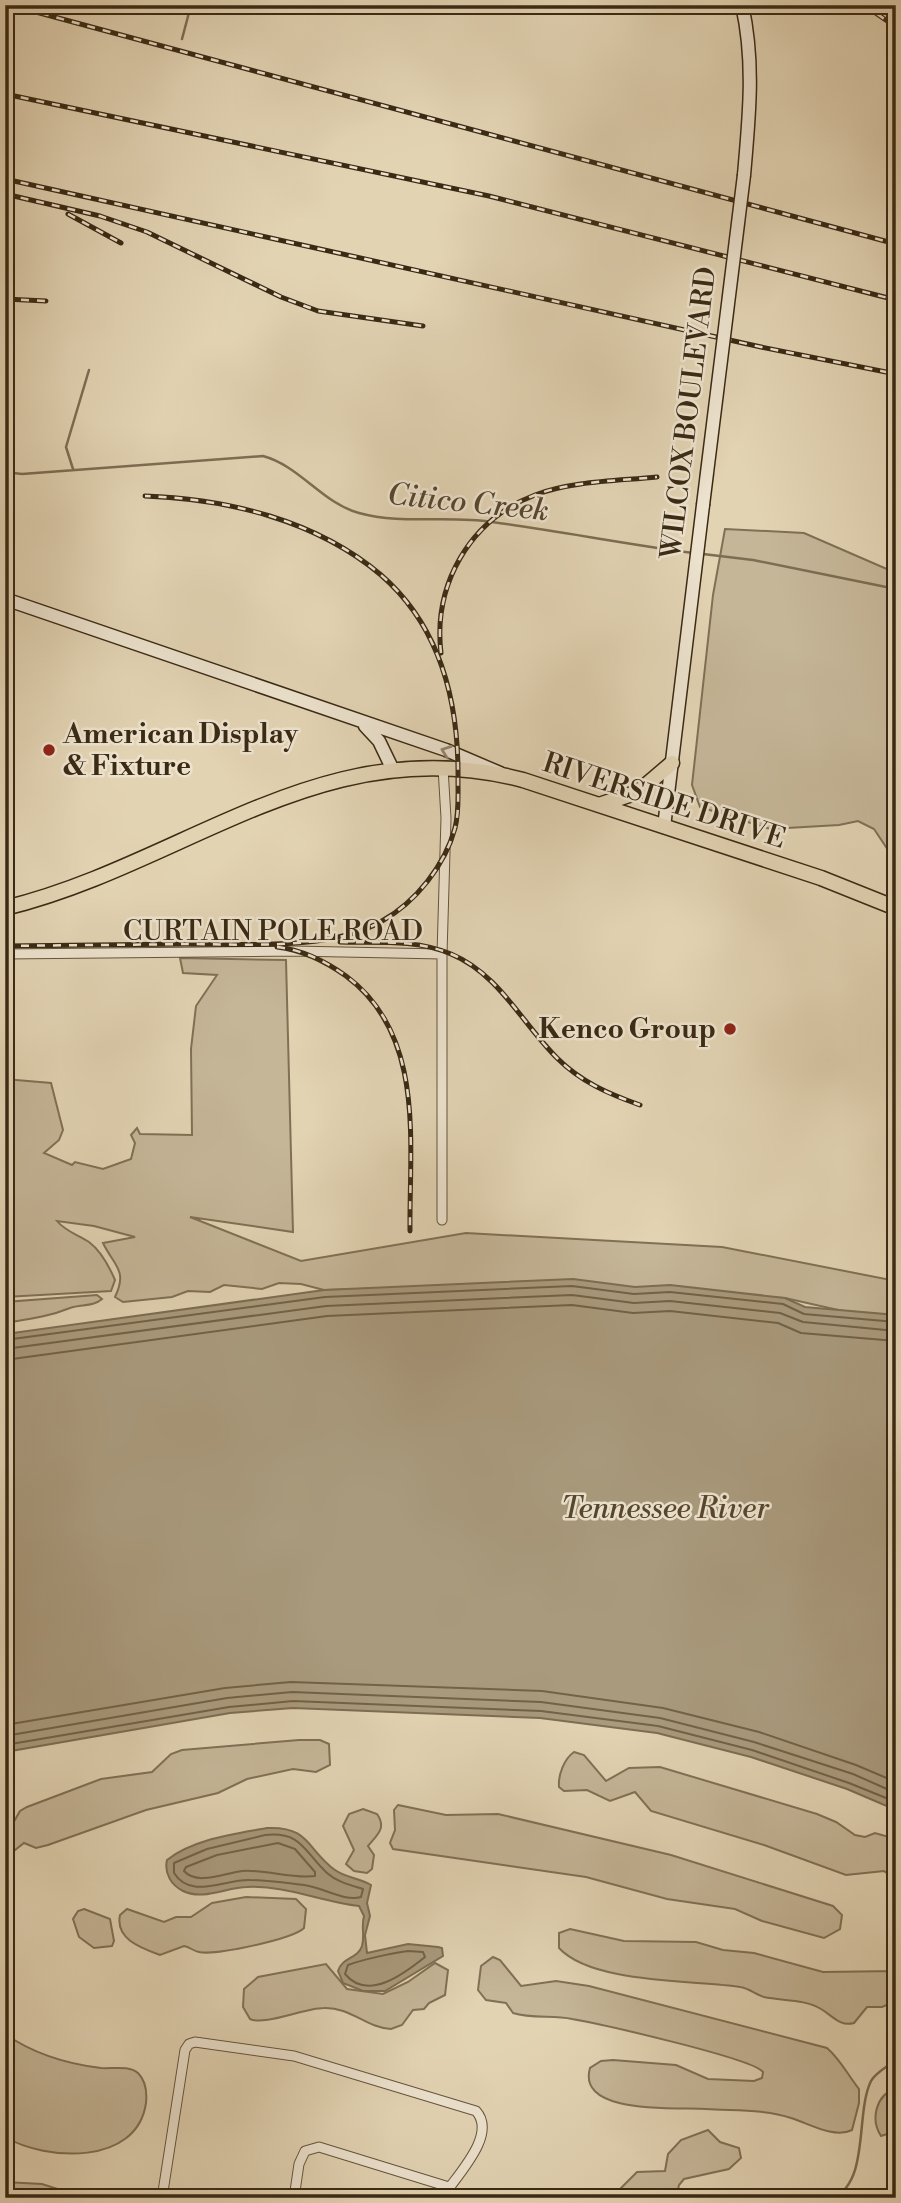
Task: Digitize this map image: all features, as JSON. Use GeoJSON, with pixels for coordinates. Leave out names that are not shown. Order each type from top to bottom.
{"type":"FeatureCollection","features":[{"type":"Feature","properties":{"kind":"main road","name":"WILCOX BOULEVARD"},"geometry":{"type":"LineString","coordinates":[[664,827],[744,176],[751,92],[750,51],[742,5]]}},
{"type":"Feature","properties":{"kind":"main road"},"geometry":{"type":"LineString","coordinates":[[5,599],[446,750],[510,776]]}},
{"type":"Feature","properties":{"kind":"main road"},"geometry":{"type":"LineString","coordinates":[[362,723],[379,740],[393,770]]}},
{"type":"Feature","properties":{"kind":"main road"},"geometry":{"type":"LineString","coordinates":[[599,805],[638,792],[672,763]]}},
{"type":"Feature","properties":{"kind":"main road","name":"RIVERSIDE DRIVE"},"geometry":{"type":"LineString","coordinates":[[5,908],[111,872],[305,789],[347,777],[393,770],[443,768],[510,776],[821,878],[896,908]]}},
{"type":"Feature","properties":{"kind":"street"},"geometry":{"type":"LineString","coordinates":[[442,954],[446,818],[443,768]]}},
{"type":"Feature","properties":{"kind":"street","name":"CURTAIN POLE ROAD"},"geometry":{"type":"LineString","coordinates":[[5,954],[293,951],[442,954],[442,1220]]}},
{"type":"Feature","properties":{"kind":"street"},"geometry":{"type":"LineString","coordinates":[[162,2198],[184,2056],[187,2047],[195,2042],[294,2056],[476,2111],[483,2123],[482,2136],[442,2198]]}},
{"type":"Feature","properties":{"kind":"street"},"geometry":{"type":"LineString","coordinates":[[294,2198],[299,2164],[305,2151],[319,2147],[449,2186]]}},
{"type":"Feature","properties":{"kind":"shaded area"},"geometry":{"type":"Polygon","coordinates":[[[725,529],[804,533],[896,573],[896,862],[874,829],[858,821],[839,825],[770,829],[700,807],[692,785],[713,595],[725,529]]]}},
{"type":"Feature","properties":{"kind":"shaded area"},"geometry":{"type":"Polygon","coordinates":[[[180,958],[286,960],[293,1232],[190,1217],[301,1261],[466,1233],[722,1247],[896,1281],[896,1323],[785,1298],[473,1286],[324,1290],[301,1284],[279,1283],[262,1289],[224,1285],[210,1292],[188,1291],[172,1297],[123,1302],[115,1297],[120,1280],[118,1268],[103,1243],[135,1237],[94,1226],[57,1221],[89,1242],[101,1254],[115,1280],[111,1291],[5,1297],[5,1079],[51,1083],[63,1130],[59,1140],[44,1153],[72,1165],[75,1162],[103,1169],[131,1159],[135,1143],[131,1135],[137,1128],[140,1134],[192,1135],[191,1049],[196,1006],[217,975],[183,973],[180,958]]]}},
{"type":"Feature","properties":{"kind":"shaded area"},"geometry":{"type":"Polygon","coordinates":[[[97,1295],[102,1299],[95,1303],[5,1323],[5,1302],[97,1295]]]}},
{"type":"Feature","properties":{"kind":"shaded area"},"geometry":{"type":"Polygon","coordinates":[[[320,1740],[329,1744],[330,1765],[316,1772],[293,1769],[247,1779],[218,1793],[146,1810],[48,1845],[36,1848],[24,1843],[5,1858],[5,1826],[12,1825],[20,1811],[27,1807],[101,1779],[152,1772],[171,1754],[182,1750],[320,1740]]]}},
{"type":"Feature","properties":{"kind":"shaded area"},"geometry":{"type":"Polygon","coordinates":[[[574,1752],[584,1755],[606,1781],[629,1768],[660,1767],[817,1814],[836,1822],[855,1835],[865,1837],[875,1833],[896,1839],[896,1880],[884,1871],[846,1875],[764,1845],[651,1811],[635,1792],[610,1801],[587,1790],[564,1791],[559,1787],[561,1772],[574,1752]]]}},
{"type":"Feature","properties":{"kind":"shaded area"},"geometry":{"type":"Polygon","coordinates":[[[398,1805],[446,1815],[498,1814],[671,1855],[833,1906],[842,1915],[840,1929],[824,1938],[762,1921],[735,1909],[667,1899],[586,1877],[393,1849],[390,1843],[395,1830],[394,1810],[398,1805]]]}},
{"type":"Feature","properties":{"kind":"shaded area"},"geometry":{"type":"Polygon","coordinates":[[[363,1809],[377,1814],[381,1823],[380,1831],[368,1846],[374,1855],[372,1869],[367,1873],[354,1871],[346,1864],[354,1850],[343,1826],[349,1814],[363,1809]]]}},
{"type":"Feature","properties":{"kind":"shaded area"},"geometry":{"type":"Polygon","coordinates":[[[246,1897],[296,1899],[306,1909],[304,1928],[285,1937],[236,1949],[207,1953],[184,1946],[160,1955],[131,1941],[121,1930],[120,1915],[127,1909],[164,1922],[176,1917],[191,1917],[212,1903],[246,1897]]]}},
{"type":"Feature","properties":{"kind":"shaded area"},"geometry":{"type":"Polygon","coordinates":[[[84,1909],[110,1919],[114,1941],[112,1946],[94,1948],[79,1937],[73,1919],[78,1911],[84,1909]]]}},
{"type":"Feature","properties":{"kind":"shaded area"},"geometry":{"type":"Polygon","coordinates":[[[570,1929],[624,1941],[696,1942],[723,1950],[754,1953],[823,1972],[896,1971],[896,2001],[882,2007],[867,2007],[854,2023],[849,2024],[815,2006],[764,1997],[743,1988],[619,1974],[574,1960],[559,1948],[559,1933],[570,1929]]]}},
{"type":"Feature","properties":{"kind":"shaded area"},"geometry":{"type":"Polygon","coordinates":[[[493,1957],[500,1960],[521,1986],[556,1981],[589,1986],[827,2048],[859,2089],[859,2103],[852,2130],[837,2133],[781,2115],[760,2112],[655,2108],[614,2102],[599,2094],[590,2083],[590,2068],[601,2061],[676,2065],[708,2079],[754,2081],[762,2078],[763,2072],[705,2050],[642,2034],[572,2019],[513,2013],[506,2003],[486,2000],[478,1990],[481,1966],[493,1957]]]}},
{"type":"Feature","properties":{"kind":"shaded area"},"geometry":{"type":"Polygon","coordinates":[[[435,1963],[448,1970],[445,1995],[429,2003],[424,2009],[413,2010],[402,2025],[391,2029],[382,2028],[342,2011],[324,2008],[256,2021],[250,2019],[243,2007],[244,1989],[258,1977],[326,1964],[347,1989],[383,1994],[408,1982],[435,1963]]]}},
{"type":"Feature","properties":{"kind":"shaded area"},"geometry":{"type":"Polygon","coordinates":[[[5,2034],[27,2047],[63,2061],[101,2068],[125,2068],[138,2073],[144,2083],[146,2095],[139,2124],[126,2138],[108,2148],[88,2153],[43,2151],[5,2137],[5,2034]]]}},
{"type":"Feature","properties":{"kind":"shaded area"},"geometry":{"type":"Polygon","coordinates":[[[896,2088],[896,2131],[881,2136],[876,2122],[877,2108],[884,2096],[896,2088]]]}},
{"type":"Feature","properties":{"kind":"shaded area"},"geometry":{"type":"Polygon","coordinates":[[[708,2130],[720,2142],[739,2148],[741,2158],[729,2169],[684,2179],[679,2185],[676,2198],[611,2198],[637,2172],[665,2171],[668,2154],[681,2140],[708,2130]]]}},
{"type":"Feature","properties":{"kind":"shaded area"},"geometry":{"type":"Polygon","coordinates":[[[5,2182],[42,2184],[73,2194],[103,2191],[115,2198],[5,2198],[5,2182]]]}},
{"type":"Feature","properties":{"kind":"water","name":"Tennessee River"},"geometry":{"type":"Polygon","coordinates":[[[573,1279],[635,1287],[670,1285],[785,1298],[805,1307],[896,1315],[896,1810],[847,1789],[751,1757],[657,1733],[540,1718],[293,1708],[230,1713],[5,1752],[5,1334],[324,1290],[573,1279]]]}},
{"type":"Feature","properties":{"kind":"water"},"geometry":{"type":"Polygon","coordinates":[[[281,1828],[300,1835],[335,1870],[371,1885],[367,1903],[370,1916],[365,1935],[367,1953],[408,1944],[442,1948],[443,1956],[385,1991],[363,1991],[343,1983],[338,1971],[362,1946],[364,1916],[359,1906],[261,1887],[191,1894],[183,1891],[169,1878],[167,1860],[177,1853],[215,1838],[281,1828]]]}},
{"type":"Feature","properties":{"kind":"waterway"},"geometry":{"type":"LineString","coordinates":[[182,39],[191,5]]}},
{"type":"Feature","properties":{"kind":"waterway"},"geometry":{"type":"LineString","coordinates":[[73,469],[66,447],[89,370]]}},
{"type":"Feature","properties":{"kind":"waterway","name":"Citico Creek"},"geometry":{"type":"LineString","coordinates":[[5,472],[22,474],[263,456],[288,468],[346,508],[375,517],[475,520],[693,553]]}},
{"type":"Feature","properties":{"kind":"waterway","name":"Citico Creek"},"geometry":{"type":"LineString","coordinates":[[703,554],[753,560],[896,589]]}},
{"type":"Feature","properties":{"kind":"waterway"},"geometry":{"type":"LineString","coordinates":[[833,2198],[845,2189],[857,2162],[866,2095],[871,2081],[896,2060]]}},
{"type":"Feature","properties":{"kind":"railway"},"geometry":{"type":"LineString","coordinates":[[10,5],[896,244]]}},
{"type":"Feature","properties":{"kind":"railway"},"geometry":{"type":"LineString","coordinates":[[864,5],[896,27]]}},
{"type":"Feature","properties":{"kind":"railway"},"geometry":{"type":"LineString","coordinates":[[5,94],[489,196],[896,300]]}},
{"type":"Feature","properties":{"kind":"railway"},"geometry":{"type":"LineString","coordinates":[[5,179],[761,347],[896,374]]}},
{"type":"Feature","properties":{"kind":"railway"},"geometry":{"type":"LineString","coordinates":[[5,194],[100,216],[147,232],[281,297],[318,311],[423,326]]}},
{"type":"Feature","properties":{"kind":"railway"},"geometry":{"type":"LineString","coordinates":[[68,214],[121,243]]}},
{"type":"Feature","properties":{"kind":"railway"},"geometry":{"type":"LineString","coordinates":[[5,299],[46,301]]}},
{"type":"Feature","properties":{"kind":"railway"},"geometry":{"type":"LineString","coordinates":[[441,653],[443,603],[450,580],[460,558],[474,538],[491,521],[512,506],[549,490],[595,482],[657,477]]}},
{"type":"Feature","properties":{"kind":"railway"},"geometry":{"type":"LineString","coordinates":[[5,946],[286,944],[361,931],[394,913],[428,881],[444,855],[455,828],[458,804],[457,752],[450,695],[432,643],[402,596],[356,556],[300,527],[239,508],[145,496]]}},
{"type":"Feature","properties":{"kind":"railway"},"geometry":{"type":"LineString","coordinates":[[340,942],[424,946],[451,954],[468,963],[496,986],[566,1066],[596,1086],[640,1105]]}},
{"type":"Feature","properties":{"kind":"railway"},"geometry":{"type":"LineString","coordinates":[[277,947],[313,957],[346,976],[372,1000],[390,1028],[401,1059],[408,1093],[410,1231]]}},
{"type":"Feature","properties":{"kind":"place","name":"American Display & Fixture"},"geometry":{"type":"Point","coordinates":[49,750]}},
{"type":"Feature","properties":{"kind":"place","name":"Kenco Group"},"geometry":{"type":"Point","coordinates":[730,1029]}}]}
